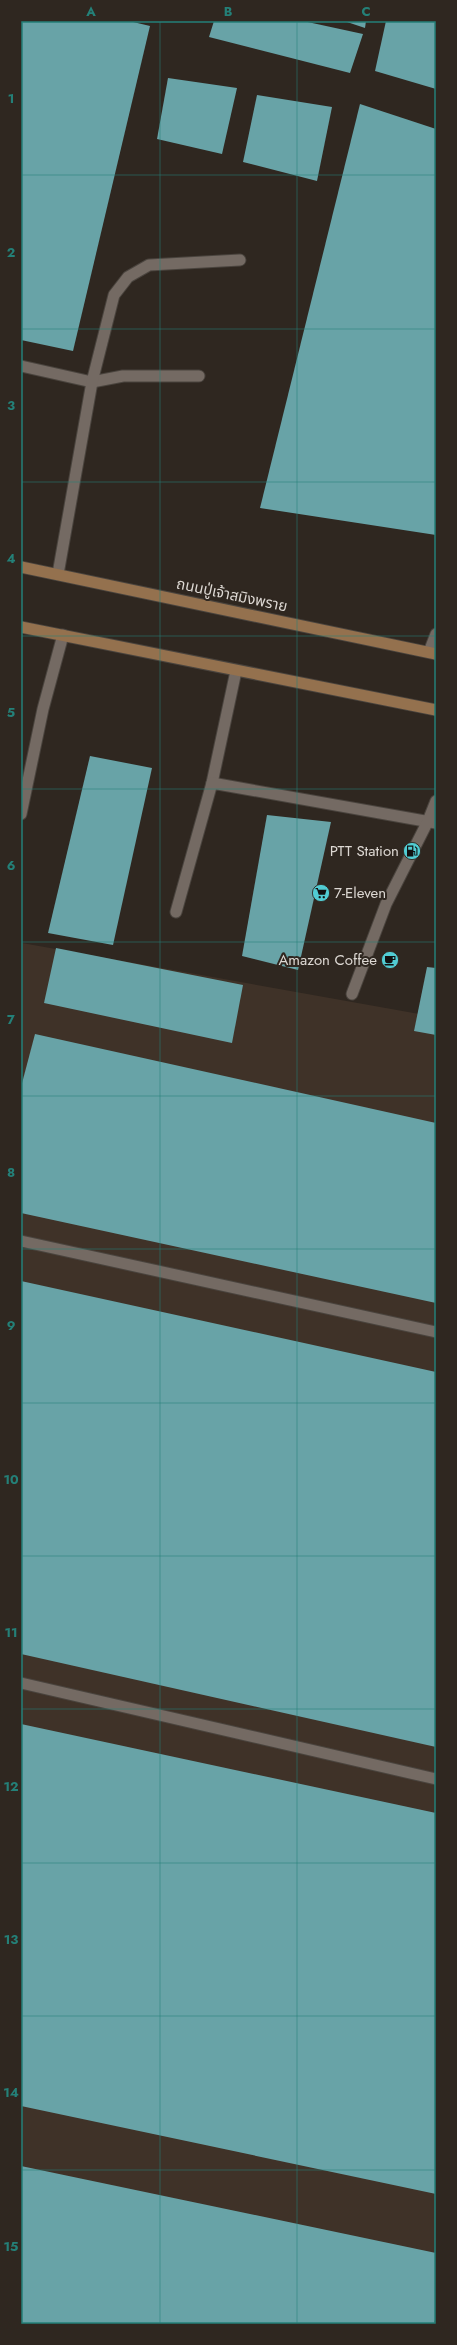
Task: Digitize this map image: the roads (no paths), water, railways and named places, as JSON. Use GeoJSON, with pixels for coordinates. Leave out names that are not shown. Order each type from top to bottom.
{"type":"FeatureCollection","features":[{"type":"Feature","properties":{"kind":"main road","name":"ถนนปู่เจ้าสมิงพราย"},"geometry":{"type":"LineString","coordinates":[[21,567],[433,653]]}},
{"type":"Feature","properties":{"kind":"main road"},"geometry":{"type":"LineString","coordinates":[[21,627],[436,710]]}},
{"type":"Feature","properties":{"kind":"street"},"geometry":{"type":"LineString","coordinates":[[58,574],[92,382],[114,295],[128,277],[149,265],[240,260]]}},
{"type":"Feature","properties":{"kind":"street"},"geometry":{"type":"LineString","coordinates":[[21,366],[92,382],[123,376],[199,376]]}},
{"type":"Feature","properties":{"kind":"street"},"geometry":{"type":"LineString","coordinates":[[433,653],[436,634]]}},
{"type":"Feature","properties":{"kind":"street"},"geometry":{"type":"LineString","coordinates":[[21,814],[43,709],[63,636]]}},
{"type":"Feature","properties":{"kind":"street"},"geometry":{"type":"LineString","coordinates":[[176,912],[212,783],[236,671]]}},
{"type":"Feature","properties":{"kind":"street"},"geometry":{"type":"LineString","coordinates":[[212,783],[432,822]]}},
{"type":"Feature","properties":{"kind":"street"},"geometry":{"type":"LineString","coordinates":[[352,994],[386,904],[432,822],[436,801]]}},
{"type":"Feature","properties":{"kind":"street"},"geometry":{"type":"LineString","coordinates":[[21,1241],[436,1332]]}},
{"type":"Feature","properties":{"kind":"street"},"geometry":{"type":"LineString","coordinates":[[21,1683],[436,1779]]}},
{"type":"Feature","properties":{"kind":"place","name":"PTT Station"},"geometry":{"type":"Point","coordinates":[412,851]}},
{"type":"Feature","properties":{"kind":"place","name":"7-Eleven"},"geometry":{"type":"Point","coordinates":[321,893]}},
{"type":"Feature","properties":{"kind":"place","name":"Amazon Coffee"},"geometry":{"type":"Point","coordinates":[390,960]}}]}
